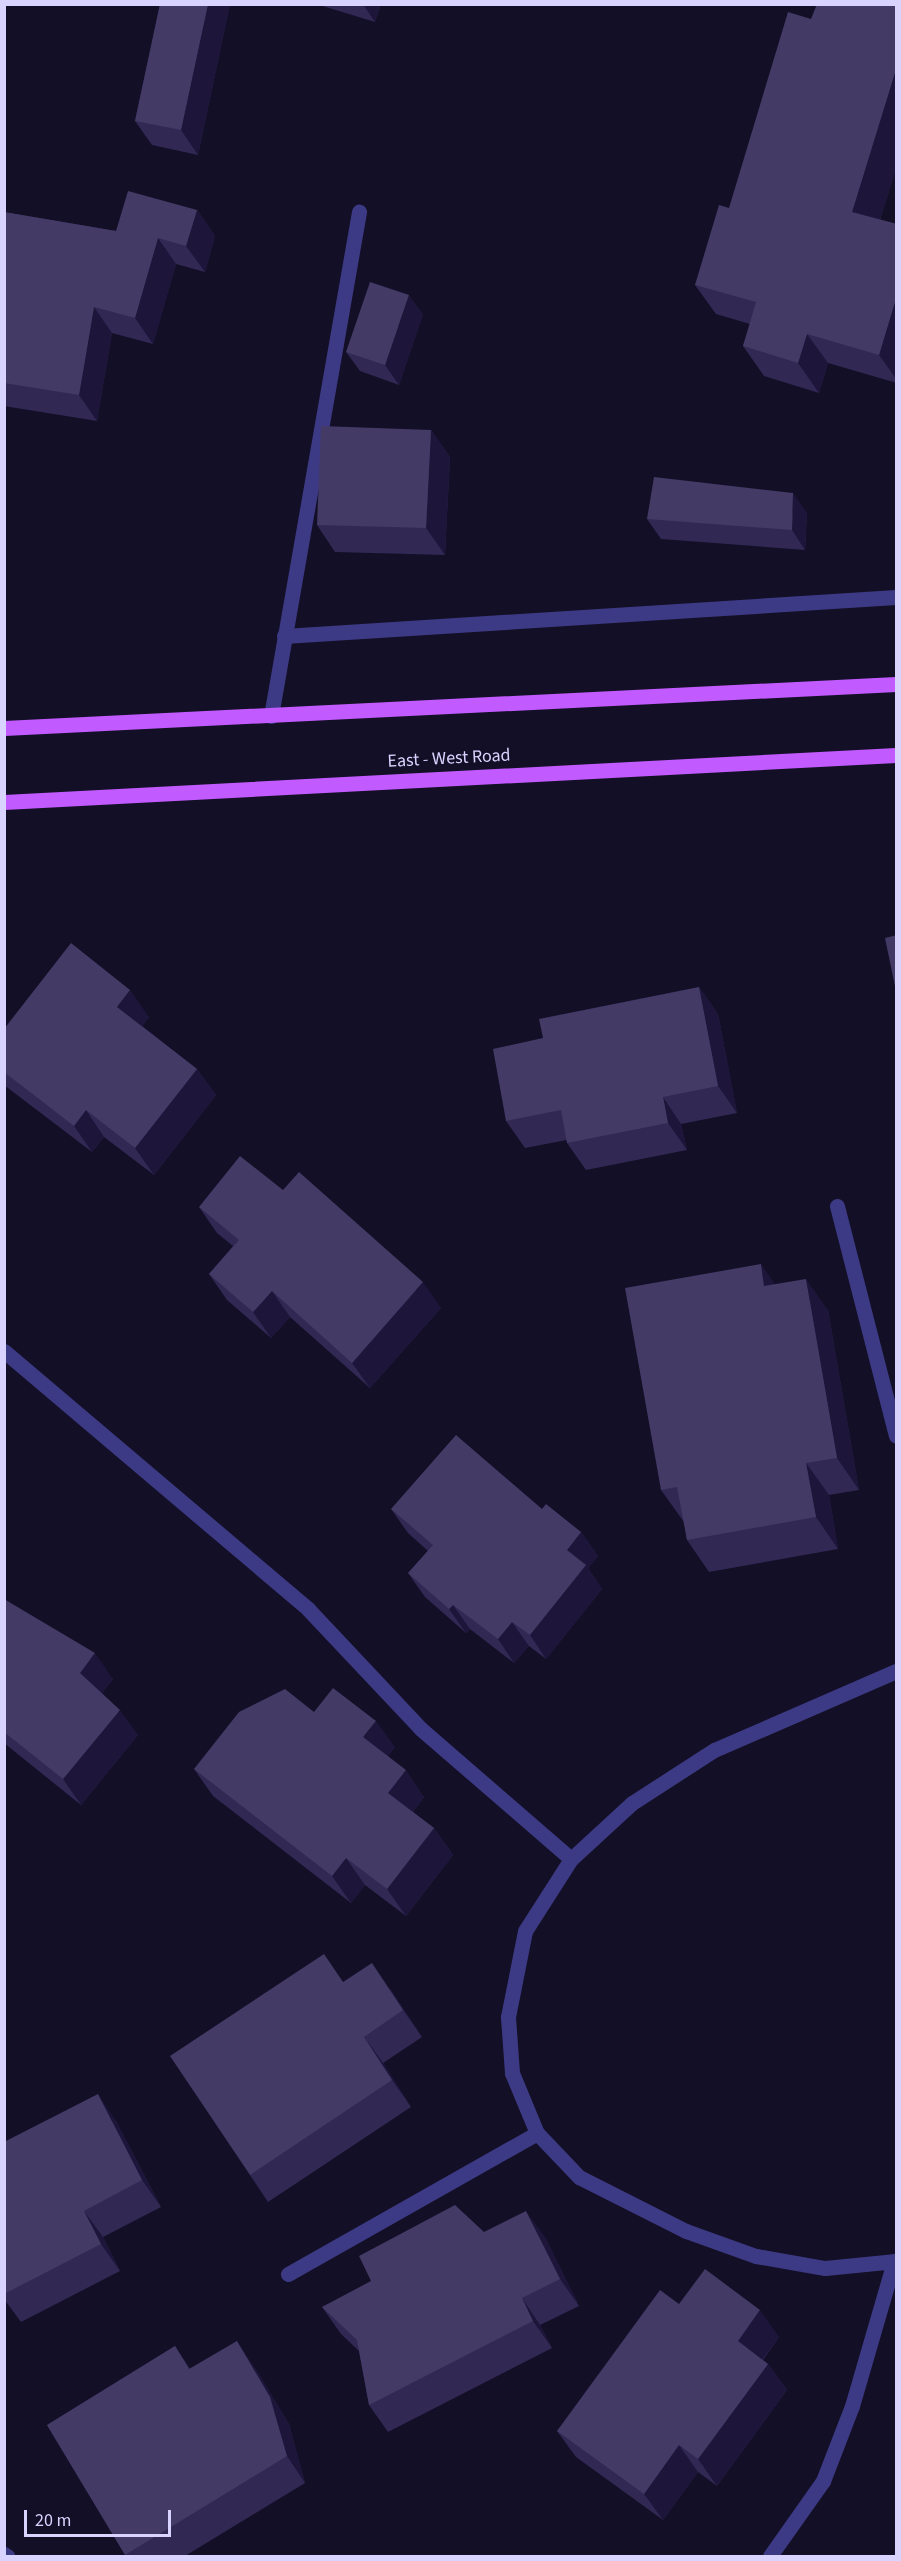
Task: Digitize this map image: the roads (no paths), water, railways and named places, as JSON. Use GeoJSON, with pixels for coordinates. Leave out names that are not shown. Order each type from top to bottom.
{"type":"FeatureCollection","features":[{"type":"Feature","properties":{"kind":"main road"},"geometry":{"type":"LineString","coordinates":[[4,728],[897,684]]}},
{"type":"Feature","properties":{"kind":"main road","name":"East - West Road"},"geometry":{"type":"LineString","coordinates":[[4,802],[897,755]]}},
{"type":"Feature","properties":{"kind":"street"},"geometry":{"type":"LineString","coordinates":[[271,716],[359,212]]}},
{"type":"Feature","properties":{"kind":"street"},"geometry":{"type":"LineString","coordinates":[[284,636],[897,597]]}},
{"type":"Feature","properties":{"kind":"street"},"geometry":{"type":"LineString","coordinates":[[837,1206],[897,1436]]}},
{"type":"Feature","properties":{"kind":"street"},"geometry":{"type":"LineString","coordinates":[[4,1351],[308,1609],[421,1729],[571,1859]]}},
{"type":"Feature","properties":{"kind":"street"},"geometry":{"type":"LineString","coordinates":[[770,2556],[824,2481],[852,2406],[896,2261],[825,2268],[756,2256],[686,2231],[579,2177],[537,2133],[512,2073],[508,2018],[525,1931],[571,1859],[632,1803],[714,1750],[897,1671]]}},
{"type":"Feature","properties":{"kind":"street"},"geometry":{"type":"LineString","coordinates":[[288,2274],[537,2133]]}}]}
